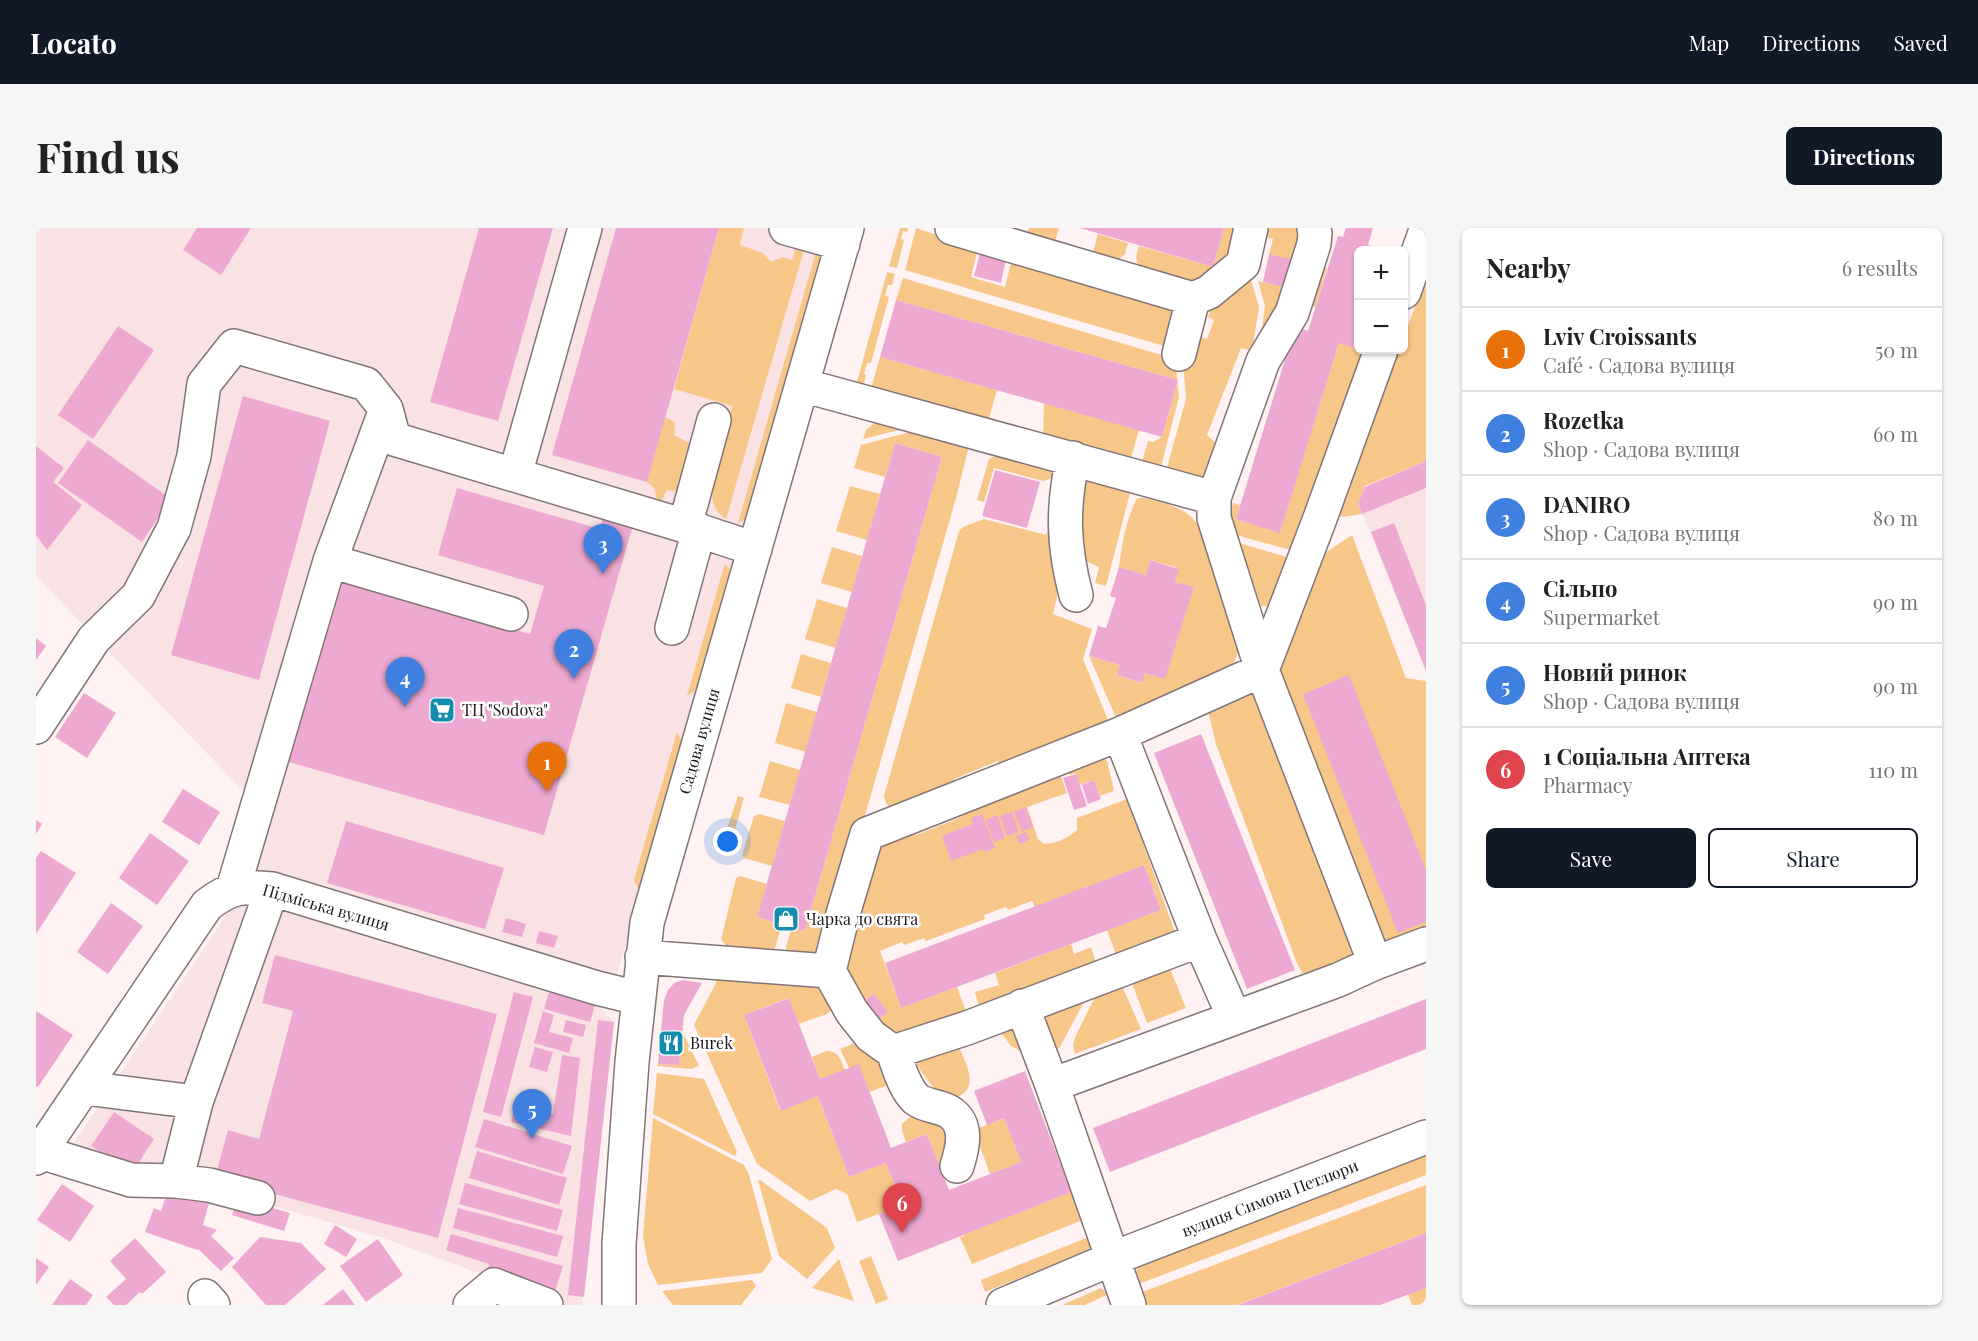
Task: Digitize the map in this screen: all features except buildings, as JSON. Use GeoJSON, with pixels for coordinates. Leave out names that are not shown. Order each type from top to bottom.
{"type":"FeatureCollection","features":[{"type":"Feature","properties":{"kind":"street"},"geometry":{"type":"LineString","coordinates":[[515,475],[585,228]]}},
{"type":"Feature","properties":{"kind":"street"},"geometry":{"type":"LineString","coordinates":[[786,228],[845,236]]}},
{"type":"Feature","properties":{"kind":"street"},"geometry":{"type":"LineString","coordinates":[[952,228],[1193,299],[1209,292],[1243,264],[1251,228]]}},
{"type":"Feature","properties":{"kind":"street"},"geometry":{"type":"LineString","coordinates":[[1314,228],[1314,244],[1292,313],[1263,361],[1214,498],[1214,518],[1262,670],[1375,963]]}},
{"type":"Feature","properties":{"kind":"street"},"geometry":{"type":"LineString","coordinates":[[1408,280],[1426,230]]}},
{"type":"Feature","properties":{"kind":"street","name":"Садова вулиця"},"geometry":{"type":"LineString","coordinates":[[619,1305],[619,1267],[632,1062],[647,923],[845,236]]}},
{"type":"Feature","properties":{"kind":"street"},"geometry":{"type":"LineString","coordinates":[[1179,354],[1193,299]]}},
{"type":"Feature","properties":{"kind":"street"},"geometry":{"type":"LineString","coordinates":[[36,727],[94,639],[138,596],[174,528],[194,456],[204,384],[234,346],[366,384],[386,409],[394,439],[755,549]]}},
{"type":"Feature","properties":{"kind":"street"},"geometry":{"type":"LineString","coordinates":[[957,1166],[963,1148],[962,1127],[952,1113],[916,1099],[904,1081],[893,1052],[871,1036],[852,1012],[829,971],[867,834],[1120,734],[1262,670],[1380,354]]}},
{"type":"Feature","properties":{"kind":"street"},"geometry":{"type":"LineString","coordinates":[[802,385],[1214,498]]}},
{"type":"Feature","properties":{"kind":"street"},"geometry":{"type":"LineString","coordinates":[[233,889],[330,561],[386,409]]}},
{"type":"Feature","properties":{"kind":"street"},"geometry":{"type":"LineString","coordinates":[[672,628],[714,420]]}},
{"type":"Feature","properties":{"kind":"street"},"geometry":{"type":"LineString","coordinates":[[1073,458],[1066,492],[1066,553],[1076,596]]}},
{"type":"Feature","properties":{"kind":"street"},"geometry":{"type":"LineString","coordinates":[[330,561],[511,614]]}},
{"type":"Feature","properties":{"kind":"street"},"geometry":{"type":"LineString","coordinates":[[1120,734],[1200,940],[1234,1017]]}},
{"type":"Feature","properties":{"kind":"street","name":"Підміська вулиця"},"geometry":{"type":"LineString","coordinates":[[38,1155],[207,905],[224,892],[244,886],[272,889],[597,988],[638,998]]}},
{"type":"Feature","properties":{"kind":"street"},"geometry":{"type":"LineString","coordinates":[[176,1181],[196,1102],[272,889]]}},
{"type":"Feature","properties":{"kind":"street"},"geometry":{"type":"LineString","coordinates":[[893,1052],[927,1043],[1200,940]]}},
{"type":"Feature","properties":{"kind":"street"},"geometry":{"type":"LineString","coordinates":[[1052,1085],[1338,980],[1426,944]]}},
{"type":"Feature","properties":{"kind":"street"},"geometry":{"type":"LineString","coordinates":[[642,957],[829,971]]}},
{"type":"Feature","properties":{"kind":"street"},"geometry":{"type":"LineString","coordinates":[[1022,1006],[1129,1305]]}},
{"type":"Feature","properties":{"kind":"street"},"geometry":{"type":"LineString","coordinates":[[84,1088],[196,1102]]}},
{"type":"Feature","properties":{"kind":"street","name":"вулиця Симона Петлюри"},"geometry":{"type":"LineString","coordinates":[[1004,1305],[1114,1258],[1426,1137]]}},
{"type":"Feature","properties":{"kind":"street"},"geometry":{"type":"LineString","coordinates":[[38,1155],[131,1180],[176,1181],[209,1185],[258,1198]]}},
{"type":"Feature","properties":{"kind":"street"},"geometry":{"type":"LineString","coordinates":[[619,1267],[639,1305]]}},
{"type":"Feature","properties":{"kind":"street"},"geometry":{"type":"LineString","coordinates":[[482,1295],[546,1305]]}},
{"type":"Feature","properties":{"kind":"shaded area"},"geometry":{"type":"Polygon","coordinates":[[[36,228],[834,228],[748,532],[616,977],[595,1001],[614,1022],[582,1305],[488,1305],[478,1273],[383,1238],[222,1191],[54,1173],[237,899],[254,802],[36,576],[36,228]]]}},
{"type":"Feature","properties":{"kind":"shaded area"},"geometry":{"type":"Polygon","coordinates":[[[719,228],[744,228],[740,245],[763,253],[771,262],[783,257],[792,260],[800,233],[808,236],[726,519],[716,508],[712,494],[732,406],[674,389],[719,228]]]}},
{"type":"Feature","properties":{"kind":"shaded area"},"geometry":{"type":"Polygon","coordinates":[[[900,228],[908,228],[907,232],[903,231],[901,239],[904,240],[897,268],[889,266],[900,228]]]}},
{"type":"Feature","properties":{"kind":"shaded area"},"geometry":{"type":"Polygon","coordinates":[[[916,228],[978,249],[971,277],[1005,287],[1013,255],[1173,306],[1164,346],[905,270],[916,228]]]}},
{"type":"Feature","properties":{"kind":"shaded area"},"geometry":{"type":"Polygon","coordinates":[[[1029,228],[1059,228],[1054,246],[1026,238],[1029,228]]]}},
{"type":"Feature","properties":{"kind":"shaded area"},"geometry":{"type":"Polygon","coordinates":[[[1224,228],[1238,228],[1236,251],[1192,284],[1139,272],[1136,257],[1139,246],[1213,267],[1224,228]]]}},
{"type":"Feature","properties":{"kind":"shaded area"},"geometry":{"type":"Polygon","coordinates":[[[1264,228],[1297,228],[1305,236],[1291,287],[1260,342],[1265,306],[1258,281],[1288,288],[1269,254],[1273,239],[1263,236],[1264,228]]]}},
{"type":"Feature","properties":{"kind":"shaded area"},"geometry":{"type":"Polygon","coordinates":[[[1098,234],[1128,243],[1125,254],[1115,263],[1092,256],[1098,234]]]}},
{"type":"Feature","properties":{"kind":"shaded area"},"geometry":{"type":"Polygon","coordinates":[[[818,245],[824,257],[747,519],[738,523],[818,245]]]}},
{"type":"Feature","properties":{"kind":"shaded area"},"geometry":{"type":"Polygon","coordinates":[[[1316,264],[1327,268],[1316,307],[1305,303],[1316,264]]]}},
{"type":"Feature","properties":{"kind":"shaded area"},"geometry":{"type":"Polygon","coordinates":[[[887,272],[895,274],[892,285],[888,285],[885,295],[889,297],[871,363],[867,363],[862,391],[855,389],[887,272]]]}},
{"type":"Feature","properties":{"kind":"shaded area"},"geometry":{"type":"Polygon","coordinates":[[[1426,276],[1426,461],[1365,486],[1358,503],[1362,514],[1340,516],[1398,354],[1408,354],[1408,326],[1426,276]]]}},
{"type":"Feature","properties":{"kind":"shaded area"},"geometry":{"type":"Polygon","coordinates":[[[903,278],[1175,359],[1177,380],[896,300],[903,278]]]}},
{"type":"Feature","properties":{"kind":"shaded area"},"geometry":{"type":"Polygon","coordinates":[[[1241,279],[1251,280],[1259,307],[1252,351],[1241,348],[1207,435],[1221,448],[1208,481],[1165,475],[1186,399],[1183,362],[1200,337],[1207,339],[1214,320],[1208,317],[1215,299],[1241,279]]]}},
{"type":"Feature","properties":{"kind":"shaded area"},"geometry":{"type":"Polygon","coordinates":[[[1339,343],[1353,347],[1354,344],[1354,354],[1364,354],[1290,550],[1236,535],[1231,519],[1233,503],[1240,505],[1236,519],[1280,532],[1339,343]]]}},
{"type":"Feature","properties":{"kind":"shaded area"},"geometry":{"type":"Polygon","coordinates":[[[880,357],[997,390],[987,425],[870,392],[880,357]]]}},
{"type":"Feature","properties":{"kind":"shaded area"},"geometry":{"type":"Polygon","coordinates":[[[1177,382],[1179,397],[1159,474],[1140,468],[1148,441],[1153,442],[1162,437],[1177,382]]]}},
{"type":"Feature","properties":{"kind":"shaded area"},"geometry":{"type":"Polygon","coordinates":[[[1044,403],[1139,430],[1129,464],[1043,440],[1044,403]]]}},
{"type":"Feature","properties":{"kind":"shaded area"},"geometry":{"type":"Polygon","coordinates":[[[665,417],[675,422],[674,435],[691,444],[681,492],[667,490],[658,505],[654,488],[647,482],[665,417]]]}},
{"type":"Feature","properties":{"kind":"shaded area"},"geometry":{"type":"Polygon","coordinates":[[[878,420],[903,429],[863,439],[866,430],[878,420]]]}},
{"type":"Feature","properties":{"kind":"shaded area"},"geometry":{"type":"Polygon","coordinates":[[[914,431],[966,446],[968,450],[828,945],[814,957],[787,953],[786,946],[792,927],[805,931],[942,457],[895,443],[885,477],[854,468],[861,445],[914,431]]]}},
{"type":"Feature","properties":{"kind":"shaded area"},"geometry":{"type":"Polygon","coordinates":[[[997,455],[1057,472],[1056,477],[1043,481],[994,468],[984,502],[977,500],[989,459],[997,455]]]}},
{"type":"Feature","properties":{"kind":"shaded area"},"geometry":{"type":"Polygon","coordinates":[[[1426,461],[1426,671],[1358,503],[1365,487],[1426,461]]]}},
{"type":"Feature","properties":{"kind":"shaded area"},"geometry":{"type":"Polygon","coordinates":[[[1083,479],[1130,493],[1106,586],[1095,583],[1099,567],[1086,561],[1080,555],[1083,479]]]}},
{"type":"Feature","properties":{"kind":"shaded area"},"geometry":{"type":"Polygon","coordinates":[[[850,486],[880,494],[867,540],[836,531],[850,486]]]}},
{"type":"Feature","properties":{"kind":"shaded area"},"geometry":{"type":"Polygon","coordinates":[[[1137,498],[1167,504],[1182,510],[1199,527],[1241,648],[1226,677],[1118,722],[1089,656],[1120,665],[1117,675],[1141,683],[1145,673],[1165,678],[1193,588],[1175,582],[1178,568],[1151,560],[1146,575],[1119,567],[1125,532],[1137,498]]]}},
{"type":"Feature","properties":{"kind":"shaded area"},"geometry":{"type":"Polygon","coordinates":[[[1054,508],[1061,580],[1053,614],[1092,629],[1083,659],[1110,725],[1002,769],[998,761],[954,779],[956,789],[892,810],[884,796],[959,531],[963,527],[984,519],[1046,535],[1054,508]]]}},
{"type":"Feature","properties":{"kind":"shaded area"},"geometry":{"type":"Polygon","coordinates":[[[1352,535],[1406,678],[1426,681],[1426,930],[1333,967],[1302,973],[1216,744],[1208,711],[1275,680],[1325,553],[1352,535]]]}},
{"type":"Feature","properties":{"kind":"shaded area"},"geometry":{"type":"Polygon","coordinates":[[[1239,543],[1287,557],[1268,606],[1261,606],[1239,543]]]}},
{"type":"Feature","properties":{"kind":"shaded area"},"geometry":{"type":"Polygon","coordinates":[[[832,547],[862,556],[852,592],[821,583],[832,547]]]}},
{"type":"Feature","properties":{"kind":"shaded area"},"geometry":{"type":"Polygon","coordinates":[[[725,563],[732,573],[697,690],[687,696],[725,563]]]}},
{"type":"Feature","properties":{"kind":"shaded area"},"geometry":{"type":"Polygon","coordinates":[[[817,599],[847,608],[836,648],[805,639],[817,599]]]}},
{"type":"Feature","properties":{"kind":"shaded area"},"geometry":{"type":"Polygon","coordinates":[[[801,654],[831,663],[821,697],[791,688],[801,654]]]}},
{"type":"Feature","properties":{"kind":"shaded area"},"geometry":{"type":"Polygon","coordinates":[[[786,703],[817,712],[806,752],[775,743],[786,703]]]}},
{"type":"Feature","properties":{"kind":"shaded area"},"geometry":{"type":"Polygon","coordinates":[[[677,732],[683,743],[640,894],[634,880],[677,732]]]}},
{"type":"Feature","properties":{"kind":"shaded area"},"geometry":{"type":"Polygon","coordinates":[[[1103,755],[1107,761],[1114,791],[1100,796],[1094,780],[1080,785],[1075,773],[1070,775],[1067,767],[1103,755]]]}},
{"type":"Feature","properties":{"kind":"shaded area"},"geometry":{"type":"Polygon","coordinates":[[[770,761],[800,770],[790,805],[759,797],[770,761]]]}},
{"type":"Feature","properties":{"kind":"shaded area"},"geometry":{"type":"Polygon","coordinates":[[[1059,771],[1067,793],[1027,807],[1038,839],[1044,844],[1062,840],[1077,830],[1077,818],[1127,799],[1176,935],[1116,955],[1107,930],[1161,910],[1144,865],[1035,907],[1032,901],[1008,910],[1006,907],[984,915],[985,919],[926,941],[924,938],[904,945],[902,942],[880,951],[901,1008],[957,987],[967,1014],[897,1035],[878,1020],[888,1012],[874,994],[865,1000],[844,969],[879,844],[908,834],[916,835],[954,820],[964,815],[967,809],[1059,771]]]}},
{"type":"Feature","properties":{"kind":"shaded area"},"geometry":{"type":"Polygon","coordinates":[[[738,796],[744,798],[732,840],[724,837],[738,796]]]}},
{"type":"Feature","properties":{"kind":"shaded area"},"geometry":{"type":"Polygon","coordinates":[[[759,814],[785,821],[772,866],[744,858],[742,855],[754,816],[759,814]]]}},
{"type":"Feature","properties":{"kind":"shaded area"},"geometry":{"type":"Polygon","coordinates":[[[740,876],[767,884],[757,917],[782,925],[775,948],[771,953],[729,950],[721,939],[736,878],[740,876]]]}},
{"type":"Feature","properties":{"kind":"shaded area"},"geometry":{"type":"Polygon","coordinates":[[[1071,944],[1074,954],[1091,947],[1096,963],[979,1007],[975,992],[999,985],[995,973],[1071,944]]]}},
{"type":"Feature","properties":{"kind":"shaded area"},"geometry":{"type":"Polygon","coordinates":[[[1169,966],[1186,1008],[1147,1023],[1131,981],[1169,966]]]}},
{"type":"Feature","properties":{"kind":"shaded area"},"geometry":{"type":"Polygon","coordinates":[[[719,977],[814,986],[825,990],[832,1009],[827,1014],[799,1024],[788,998],[744,1015],[780,1110],[818,1096],[849,1177],[886,1163],[903,1205],[857,1222],[847,1194],[836,1189],[810,1201],[757,1164],[694,1025],[719,977]]]}},
{"type":"Feature","properties":{"kind":"shaded area"},"geometry":{"type":"Polygon","coordinates":[[[1119,979],[1141,1029],[1075,1054],[1073,1045],[1075,1037],[1098,991],[1119,979]]]}},
{"type":"Feature","properties":{"kind":"shaded area"},"geometry":{"type":"Polygon","coordinates":[[[1087,996],[1056,1051],[1040,1020],[1043,1014],[1087,996]]]}},
{"type":"Feature","properties":{"kind":"shaded area"},"geometry":{"type":"Polygon","coordinates":[[[1013,1022],[1024,1048],[1020,1051],[1011,1046],[999,1030],[1013,1022]]]}},
{"type":"Feature","properties":{"kind":"shaded area"},"geometry":{"type":"Polygon","coordinates":[[[682,1031],[699,1066],[691,1069],[657,1066],[658,1064],[679,1065],[682,1031]]]}},
{"type":"Feature","properties":{"kind":"shaded area"},"geometry":{"type":"Polygon","coordinates":[[[855,1043],[868,1047],[873,1052],[891,1084],[869,1092],[849,1068],[840,1049],[855,1043]]]}},
{"type":"Feature","properties":{"kind":"shaded area"},"geometry":{"type":"Polygon","coordinates":[[[964,1046],[960,1049],[970,1076],[968,1088],[956,1098],[936,1091],[916,1062],[918,1059],[964,1046]]]}},
{"type":"Feature","properties":{"kind":"shaded area"},"geometry":{"type":"Polygon","coordinates":[[[826,1051],[836,1054],[845,1070],[820,1079],[812,1057],[826,1051]]]}},
{"type":"Feature","properties":{"kind":"shaded area"},"geometry":{"type":"Polygon","coordinates":[[[657,1073],[704,1079],[737,1152],[735,1156],[653,1114],[657,1073]]]}},
{"type":"Feature","properties":{"kind":"shaded area"},"geometry":{"type":"Polygon","coordinates":[[[912,1115],[938,1120],[950,1145],[946,1164],[940,1168],[927,1134],[906,1142],[902,1124],[912,1115]]]}},
{"type":"Feature","properties":{"kind":"shaded area"},"geometry":{"type":"Polygon","coordinates":[[[653,1118],[744,1165],[749,1175],[772,1259],[762,1273],[658,1285],[648,1264],[643,1236],[653,1118]]]}},
{"type":"Feature","properties":{"kind":"shaded area"},"geometry":{"type":"Polygon","coordinates":[[[1004,1118],[1021,1162],[990,1174],[974,1130],[1004,1118]]]}},
{"type":"Feature","properties":{"kind":"shaded area"},"geometry":{"type":"Polygon","coordinates":[[[1426,1151],[1426,1175],[1136,1285],[1135,1275],[1139,1265],[1426,1151]]]}},
{"type":"Feature","properties":{"kind":"shaded area"},"geometry":{"type":"Polygon","coordinates":[[[758,1180],[827,1228],[835,1248],[807,1279],[779,1256],[758,1180]]]}},
{"type":"Feature","properties":{"kind":"shaded area"},"geometry":{"type":"Polygon","coordinates":[[[1426,1185],[1426,1233],[1237,1305],[1141,1305],[1137,1294],[1426,1185]]]}},
{"type":"Feature","properties":{"kind":"shaded area"},"geometry":{"type":"Polygon","coordinates":[[[1071,1192],[1083,1220],[972,1264],[960,1237],[965,1236],[964,1234],[1071,1192]]]}},
{"type":"Feature","properties":{"kind":"shaded area"},"geometry":{"type":"Polygon","coordinates":[[[1094,1235],[1094,1246],[1091,1249],[985,1292],[981,1280],[1094,1235]]]}},
{"type":"Feature","properties":{"kind":"shaded area"},"geometry":{"type":"Polygon","coordinates":[[[871,1256],[888,1299],[876,1304],[859,1261],[871,1256]]]}},
{"type":"Feature","properties":{"kind":"shaded area"},"geometry":{"type":"Polygon","coordinates":[[[839,1259],[854,1301],[812,1288],[839,1259]]]}},
{"type":"Feature","properties":{"kind":"shaded area"},"geometry":{"type":"Polygon","coordinates":[[[752,1280],[756,1286],[741,1305],[673,1305],[662,1291],[752,1280]]]}},
{"type":"Feature","properties":{"kind":"shaded area"},"geometry":{"type":"Polygon","coordinates":[[[1101,1288],[1109,1294],[1085,1305],[1062,1305],[1101,1288]]]}},
{"type":"Feature","properties":{"kind":"shaded area"},"geometry":{"type":"Polygon","coordinates":[[[1426,1288],[1426,1305],[1412,1305],[1408,1294],[1426,1288]]]}},
{"type":"Feature","properties":{"kind":"place","name":"DANIRO"},"geometry":{"type":"Point","coordinates":[603,574]}},
{"type":"Feature","properties":{"kind":"place","name":"Rozetka"},"geometry":{"type":"Point","coordinates":[574,679]}},
{"type":"Feature","properties":{"kind":"place","name":"Сільпо"},"geometry":{"type":"Point","coordinates":[405,707]}},
{"type":"Feature","properties":{"kind":"place","name":"ТЦ \"Sodova\""},"geometry":{"type":"Point","coordinates":[442,710]}},
{"type":"Feature","properties":{"kind":"place","name":"Lviv Croissants"},"geometry":{"type":"Point","coordinates":[547,792]}},
{"type":"Feature","properties":{"kind":"place","name":"Чарка до свята"},"geometry":{"type":"Point","coordinates":[786,919]}},
{"type":"Feature","properties":{"kind":"place","name":"Burek"},"geometry":{"type":"Point","coordinates":[671,1043]}},
{"type":"Feature","properties":{"kind":"place","name":"Новий ринок"},"geometry":{"type":"Point","coordinates":[532,1139]}},
{"type":"Feature","properties":{"kind":"place","name":"1 Соціальна Аптека"},"geometry":{"type":"Point","coordinates":[902,1233]}}]}
